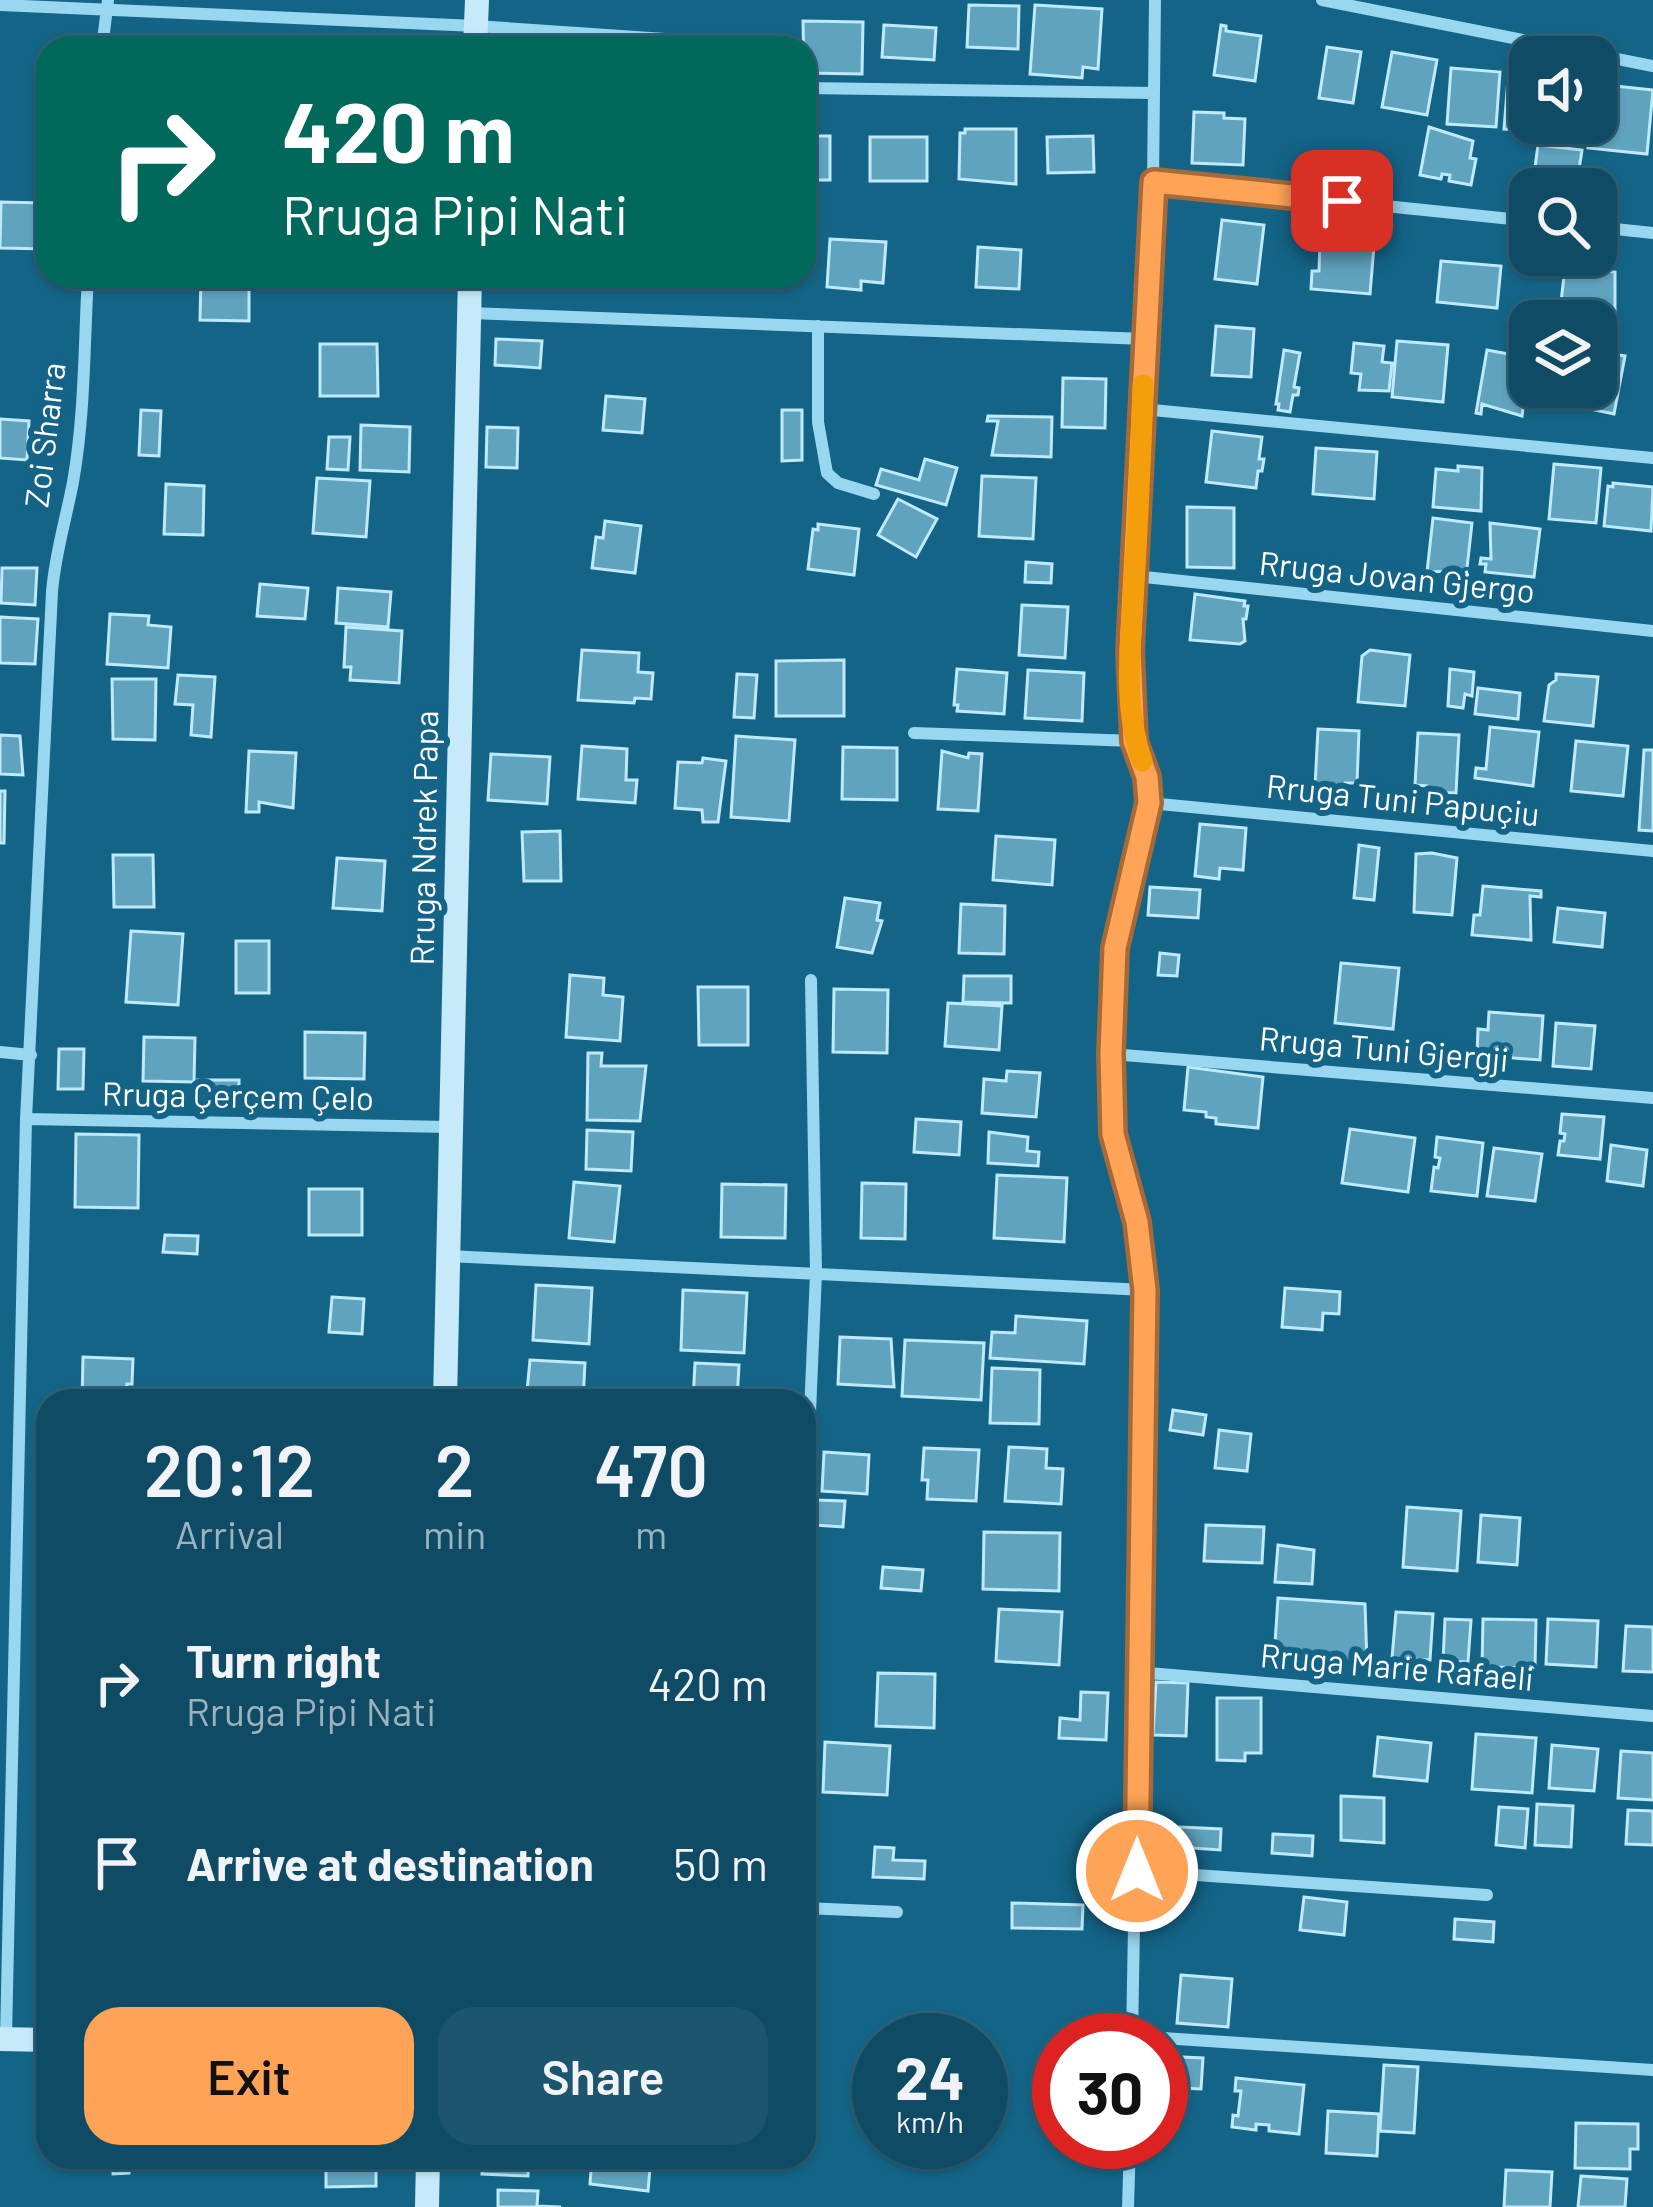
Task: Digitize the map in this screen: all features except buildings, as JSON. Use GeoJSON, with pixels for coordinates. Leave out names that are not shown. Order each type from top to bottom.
{"type":"FeatureCollection","features":[{"type":"Feature","properties":{"kind":"street"},"geometry":{"type":"LineString","coordinates":[[476,36],[477,0]]}},
{"type":"Feature","properties":{"kind":"street"},"geometry":{"type":"LineString","coordinates":[[1133,2013],[1145,1290],[1137,1222],[1113,1134],[1111,1054],[1118,929],[1149,803],[1147,777],[1134,741],[1130,651],[1154,182],[1155,0]]}},
{"type":"Feature","properties":{"kind":"street"},"geometry":{"type":"LineString","coordinates":[[1322,0],[1653,66]]}},
{"type":"Feature","properties":{"kind":"street"},"geometry":{"type":"LineString","coordinates":[[103,36],[107,4]]}},
{"type":"Feature","properties":{"kind":"street"},"geometry":{"type":"LineString","coordinates":[[0,5],[107,4],[465,36]]}},
{"type":"Feature","properties":{"kind":"street"},"geometry":{"type":"LineString","coordinates":[[816,88],[1154,93]]}},
{"type":"Feature","properties":{"kind":"street"},"geometry":{"type":"LineString","coordinates":[[1154,182],[1509,218]]}},
{"type":"Feature","properties":{"kind":"street"},"geometry":{"type":"LineString","coordinates":[[1617,229],[1653,233]]}},
{"type":"Feature","properties":{"kind":"street","name":"Zoi Sharra"},"geometry":{"type":"LineString","coordinates":[[3,2039],[26,1119],[53,575],[78,442],[87,288]]}},
{"type":"Feature","properties":{"kind":"street","name":"Rruga Ndrek Papa"},"geometry":{"type":"LineString","coordinates":[[445,1389],[470,288]]}},
{"type":"Feature","properties":{"kind":"street"},"geometry":{"type":"LineString","coordinates":[[470,314],[1144,339]]}},
{"type":"Feature","properties":{"kind":"street"},"geometry":{"type":"LineString","coordinates":[[818,326],[818,422],[827,473],[838,483],[874,494]]}},
{"type":"Feature","properties":{"kind":"street"},"geometry":{"type":"LineString","coordinates":[[1142,409],[1653,458]]}},
{"type":"Feature","properties":{"kind":"street","name":"Rruga Jovan Gjergo"},"geometry":{"type":"LineString","coordinates":[[1135,576],[1653,631]]}},
{"type":"Feature","properties":{"kind":"street"},"geometry":{"type":"LineString","coordinates":[[914,733],[1134,741]]}},
{"type":"Feature","properties":{"kind":"street","name":"Rruga Tuni Papuçiu"},"geometry":{"type":"LineString","coordinates":[[1149,803],[1653,851]]}},
{"type":"Feature","properties":{"kind":"street"},"geometry":{"type":"LineString","coordinates":[[811,980],[816,1273],[811,1389]]}},
{"type":"Feature","properties":{"kind":"street"},"geometry":{"type":"LineString","coordinates":[[0,1052],[31,1055]]}},
{"type":"Feature","properties":{"kind":"street","name":"Rruga Tuni Gjergji"},"geometry":{"type":"LineString","coordinates":[[1111,1054],[1653,1098]]}},
{"type":"Feature","properties":{"kind":"street","name":"Rruga Çerçem Çelo"},"geometry":{"type":"LineString","coordinates":[[26,1119],[449,1127]]}},
{"type":"Feature","properties":{"kind":"street"},"geometry":{"type":"LineString","coordinates":[[448,1256],[1145,1290]]}},
{"type":"Feature","properties":{"kind":"street","name":"Rruga Marie Rafaeli"},"geometry":{"type":"LineString","coordinates":[[1137,1672],[1653,1716]]}},
{"type":"Feature","properties":{"kind":"street"},"geometry":{"type":"LineString","coordinates":[[1137,1871],[1487,1895]]}},
{"type":"Feature","properties":{"kind":"street"},"geometry":{"type":"LineString","coordinates":[[816,1909],[897,1912]]}},
{"type":"Feature","properties":{"kind":"street"},"geometry":{"type":"LineString","coordinates":[[3,2039],[36,2040]]}},
{"type":"Feature","properties":{"kind":"street"},"geometry":{"type":"LineString","coordinates":[[1188,2041],[1653,2070]]}},
{"type":"Feature","properties":{"kind":"street"},"geometry":{"type":"LineString","coordinates":[[427,2207],[428,2169]]}},
{"type":"Feature","properties":{"kind":"street"},"geometry":{"type":"LineString","coordinates":[[1128,2207],[1129,2169]]}},
{"type":"Feature","properties":{"kind":"slow traffic"},"geometry":{"type":"LineString","coordinates":[[1142,761],[1134,741],[1130,651],[1143,385]]}},
{"type":"Feature","properties":{"kind":"route"},"geometry":{"type":"LineString","coordinates":[[1137,1871],[1145,1290],[1137,1222],[1113,1134],[1111,1054],[1115,948],[1149,803],[1147,777],[1134,741],[1130,651],[1154,182],[1342,201]]}}]}
